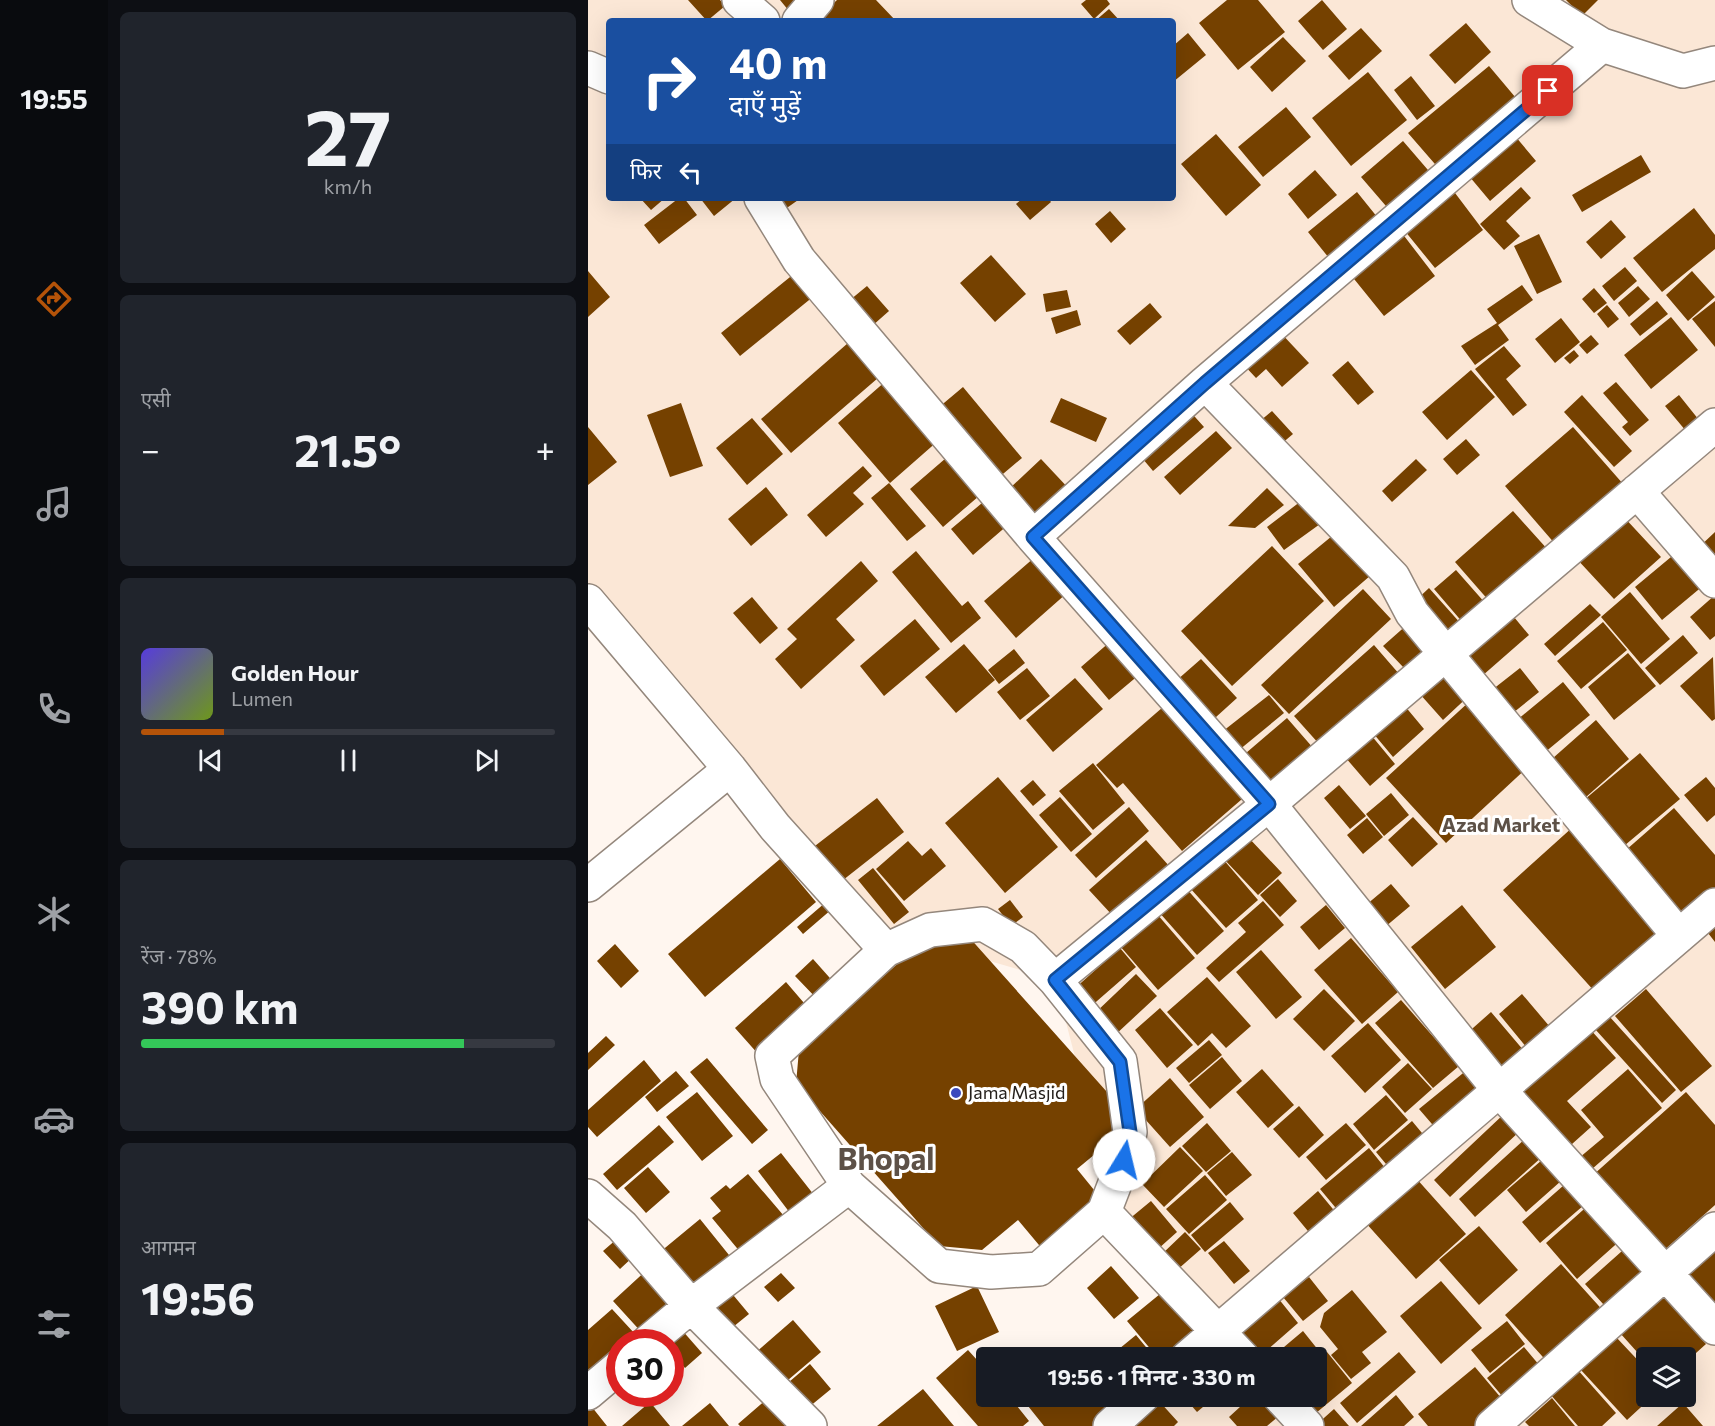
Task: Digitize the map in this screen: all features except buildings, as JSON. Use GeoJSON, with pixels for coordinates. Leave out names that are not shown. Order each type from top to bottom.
{"type":"FeatureCollection","features":[{"type":"Feature","properties":{"kind":"street"},"geometry":{"type":"LineString","coordinates":[[739,0],[760,18]]}},
{"type":"Feature","properties":{"kind":"street"},"geometry":{"type":"LineString","coordinates":[[801,18],[816,0]]}},
{"type":"Feature","properties":{"kind":"street"},"geometry":{"type":"LineString","coordinates":[[1529,0],[1602,45],[1683,71],[1715,63]]}},
{"type":"Feature","properties":{"kind":"street"},"geometry":{"type":"LineString","coordinates":[[1033,537],[1205,383],[1602,45]]}},
{"type":"Feature","properties":{"kind":"street"},"geometry":{"type":"LineString","coordinates":[[588,68],[606,76]]}},
{"type":"Feature","properties":{"kind":"street"},"geometry":{"type":"LineString","coordinates":[[763,201],[799,260],[1033,537],[1269,804],[1500,1091],[1715,1328]]}},
{"type":"Feature","properties":{"kind":"street"},"geometry":{"type":"LineString","coordinates":[[1205,383],[1393,577],[1412,613],[1679,936]]}},
{"type":"Feature","properties":{"kind":"street"},"geometry":{"type":"LineString","coordinates":[[1055,980],[1269,804],[1715,425]]}},
{"type":"Feature","properties":{"kind":"street"},"geometry":{"type":"LineString","coordinates":[[1637,491],[1715,581]]}},
{"type":"Feature","properties":{"kind":"street"},"geometry":{"type":"LineString","coordinates":[[588,601],[730,769],[775,826],[886,950]]}},
{"type":"Feature","properties":{"kind":"street"},"geometry":{"type":"LineString","coordinates":[[588,885],[730,769]]}},
{"type":"Feature","properties":{"kind":"street"},"geometry":{"type":"LineString","coordinates":[[1199,1347],[1715,905]]}},
{"type":"Feature","properties":{"kind":"street"},"geometry":{"type":"LineString","coordinates":[[983,924],[1023,947],[1055,980],[1120,1062],[1130,1132],[1124,1160],[1104,1212],[1039,1269],[991,1272],[939,1266],[849,1186],[777,1079],[772,1056],[886,950],[930,930],[983,924]]}},
{"type":"Feature","properties":{"kind":"street"},"geometry":{"type":"LineString","coordinates":[[664,1329],[849,1186]]}},
{"type":"Feature","properties":{"kind":"street"},"geometry":{"type":"LineString","coordinates":[[588,1196],[622,1226],[691,1306],[810,1426]]}},
{"type":"Feature","properties":{"kind":"street"},"geometry":{"type":"LineString","coordinates":[[1104,1212],[1233,1347]]}},
{"type":"Feature","properties":{"kind":"street"},"geometry":{"type":"LineString","coordinates":[[1492,1426],[1715,1229]]}},
{"type":"Feature","properties":{"kind":"street"},"geometry":{"type":"LineString","coordinates":[[588,1393],[606,1378]]}},
{"type":"Feature","properties":{"kind":"street"},"geometry":{"type":"LineString","coordinates":[[1110,1426],[1131,1407]]}},
{"type":"Feature","properties":{"kind":"street"},"geometry":{"type":"LineString","coordinates":[[1289,1407],[1307,1426]]}},
{"type":"Feature","properties":{"kind":"shaded area","name":"Azad Market"},"geometry":{"type":"Polygon","coordinates":[[[588,0],[1715,0],[1715,1426],[1113,1426],[1135,1407],[1327,1407],[1327,1347],[1203,1347],[1225,1328],[1114,1207],[1055,980],[849,920],[588,628],[588,0]]]}},
{"type":"Feature","properties":{"kind":"place","name":"Jama Masjid"},"geometry":{"type":"Point","coordinates":[956,1093]}},
{"type":"Feature","properties":{"kind":"district","name":"Azad Market"},"geometry":{"type":"Point","coordinates":[1501,825]}},
{"type":"Feature","properties":{"kind":"district","name":"Bhopal"},"geometry":{"type":"Point","coordinates":[886,1160]}},
{"type":"Feature","properties":{"kind":"route"},"geometry":{"type":"LineString","coordinates":[[1124,1160],[1130,1132],[1120,1062],[1055,980],[1269,804],[1033,537],[1205,383],[1548,91]]}}]}
